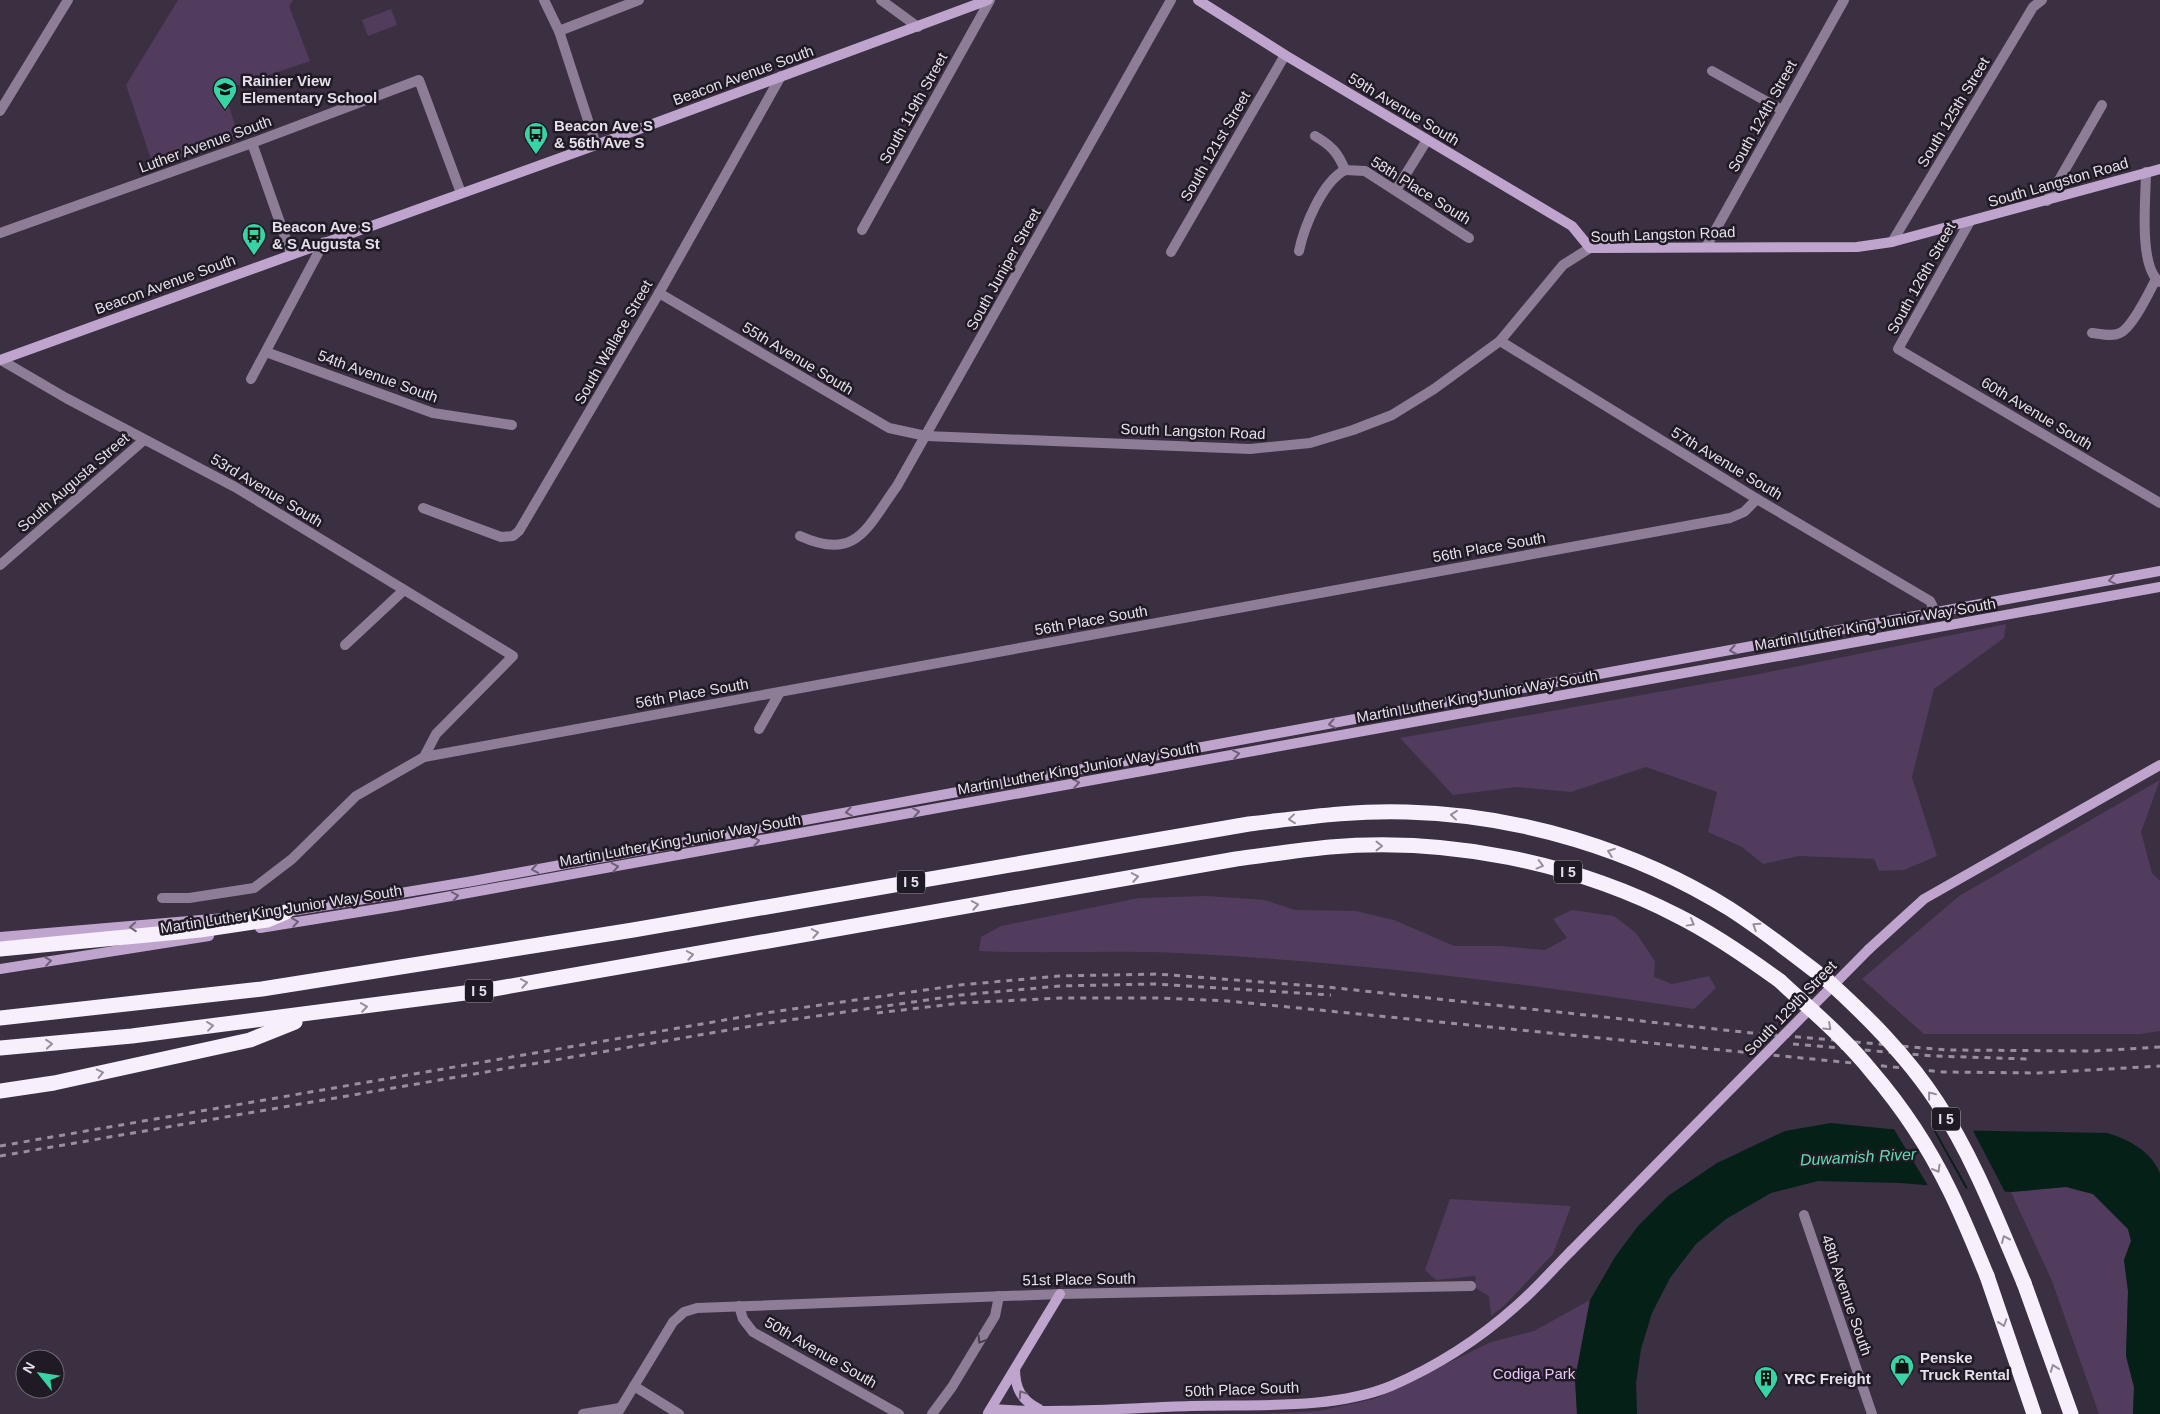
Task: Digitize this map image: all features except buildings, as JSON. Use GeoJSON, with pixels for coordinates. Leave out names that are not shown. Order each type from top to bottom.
{"type":"FeatureCollection","features":[{"type":"Feature","properties":{"kind":"highway","name":"I 5"},"geometry":{"type":"LineString","coordinates":[[0,1018],[262,989],[643,928],[1249,824],[1346,813],[1406,812],[1453,814],[1558,834],[1623,857],[1676,879],[1729,908],[1772,937],[1828,980],[1870,1019],[1936,1102],[1973,1166],[2024,1284],[2071,1414]]}},
{"type":"Feature","properties":{"kind":"highway","name":"I 5"},"geometry":{"type":"LineString","coordinates":[[0,1048],[132,1036],[315,1014],[488,990],[1236,859],[1331,847],[1450,848],[1524,861],[1577,875],[1648,901],[1679,916],[1743,954],[1780,981],[1846,1043],[1872,1071],[1922,1142],[1949,1189],[1987,1276],[2034,1414]]}},
{"type":"Feature","properties":{"kind":"highway"},"geometry":{"type":"LineString","coordinates":[[0,949],[200,930],[268,920],[286,912]]}},
{"type":"Feature","properties":{"kind":"highway"},"geometry":{"type":"LineString","coordinates":[[0,1091],[54,1083],[250,1040],[315,1014]]}},
{"type":"Feature","properties":{"kind":"main road","name":"Beacon Avenue South"},"geometry":{"type":"LineString","coordinates":[[0,360],[596,145],[989,0]]}},
{"type":"Feature","properties":{"kind":"main road","name":"59th Avenue South"},"geometry":{"type":"LineString","coordinates":[[1198,0],[1285,55],[1572,226],[1590,248]]}},
{"type":"Feature","properties":{"kind":"main road","name":"South Langston Road"},"geometry":{"type":"LineString","coordinates":[[1590,248],[1857,247],[1892,242],[1969,223],[2160,169]]}},
{"type":"Feature","properties":{"kind":"main road","name":"Martin Luther King Junior Way South"},"geometry":{"type":"LineString","coordinates":[[0,937],[286,912],[473,881],[2160,571]]}},
{"type":"Feature","properties":{"kind":"main road","name":"Martin Luther King Junior Way South"},"geometry":{"type":"LineString","coordinates":[[0,969],[396,906],[2160,587]]}},
{"type":"Feature","properties":{"kind":"main road","name":"South 129th Street"},"geometry":{"type":"LineString","coordinates":[[1486,1330],[1516,1307],[1869,949],[1924,899],[2160,765]]}},
{"type":"Feature","properties":{"kind":"main road"},"geometry":{"type":"LineString","coordinates":[[992,1412],[1014,1369],[1060,1294]]}},
{"type":"Feature","properties":{"kind":"main road","name":"50th Place South"},"geometry":{"type":"LineString","coordinates":[[992,1412],[1042,1412],[1054,1410],[1068,1412],[1299,1402],[1347,1397],[1390,1386],[1442,1359],[1486,1330]]}},
{"type":"Feature","properties":{"kind":"main road"},"geometry":{"type":"LineString","coordinates":[[1014,1369],[1015,1382],[1020,1394],[1042,1412]]}},
{"type":"Feature","properties":{"kind":"street"},"geometry":{"type":"LineString","coordinates":[[0,111],[68,0]]}},
{"type":"Feature","properties":{"kind":"street"},"geometry":{"type":"LineString","coordinates":[[544,0],[559,31],[596,145]]}},
{"type":"Feature","properties":{"kind":"street"},"geometry":{"type":"LineString","coordinates":[[559,31],[639,0]]}},
{"type":"Feature","properties":{"kind":"street"},"geometry":{"type":"LineString","coordinates":[[881,0],[918,27]]}},
{"type":"Feature","properties":{"kind":"street","name":"South 119th Street"},"geometry":{"type":"LineString","coordinates":[[862,230],[989,0]]}},
{"type":"Feature","properties":{"kind":"street","name":"South Juniper Street"},"geometry":{"type":"LineString","coordinates":[[800,536],[820,545],[849,544],[858,538],[897,486],[1171,0]]}},
{"type":"Feature","properties":{"kind":"street","name":"South 124th Street"},"geometry":{"type":"LineString","coordinates":[[1706,247],[1844,0]]}},
{"type":"Feature","properties":{"kind":"street","name":"South 125th Street"},"geometry":{"type":"LineString","coordinates":[[1892,242],[2033,7],[2042,0]]}},
{"type":"Feature","properties":{"kind":"street","name":"South 121st Street"},"geometry":{"type":"LineString","coordinates":[[1171,252],[1285,55]]}},
{"type":"Feature","properties":{"kind":"street"},"geometry":{"type":"LineString","coordinates":[[1712,71],[1782,110]]}},
{"type":"Feature","properties":{"kind":"street","name":"South Wallace Street"},"geometry":{"type":"LineString","coordinates":[[423,508],[496,536],[505,537],[516,534],[659,292],[781,76]]}},
{"type":"Feature","properties":{"kind":"street","name":"Luther Avenue South"},"geometry":{"type":"LineString","coordinates":[[0,233],[252,143],[419,80],[461,193]]}},
{"type":"Feature","properties":{"kind":"street"},"geometry":{"type":"LineString","coordinates":[[2047,200],[2102,105]]}},
{"type":"Feature","properties":{"kind":"street"},"geometry":{"type":"LineString","coordinates":[[1299,251],[1303,230],[1331,180],[1345,170],[1338,153],[1332,146],[1316,136]]}},
{"type":"Feature","properties":{"kind":"street"},"geometry":{"type":"LineString","coordinates":[[1396,190],[1427,140]]}},
{"type":"Feature","properties":{"kind":"street"},"geometry":{"type":"LineString","coordinates":[[252,143],[291,254]]}},
{"type":"Feature","properties":{"kind":"street","name":"58th Place South"},"geometry":{"type":"LineString","coordinates":[[1345,170],[1365,171],[1469,238]]}},
{"type":"Feature","properties":{"kind":"street"},"geometry":{"type":"LineString","coordinates":[[2092,332],[2114,334],[2122,332],[2158,280],[2149,265],[2145,248],[2146,172]]}},
{"type":"Feature","properties":{"kind":"street","name":"South 126th Street"},"geometry":{"type":"LineString","coordinates":[[1898,349],[1969,223]]}},
{"type":"Feature","properties":{"kind":"street"},"geometry":{"type":"LineString","coordinates":[[251,379],[324,242]]}},
{"type":"Feature","properties":{"kind":"street","name":"South Langston Road"},"geometry":{"type":"LineString","coordinates":[[926,436],[1250,450],[1310,442],[1353,430],[1392,415],[1434,389],[1500,341],[1563,265],[1590,248]]}},
{"type":"Feature","properties":{"kind":"street","name":"55th Avenue South"},"geometry":{"type":"LineString","coordinates":[[659,292],[888,428],[926,436]]}},
{"type":"Feature","properties":{"kind":"street","name":"57th Avenue South"},"geometry":{"type":"LineString","coordinates":[[1500,341],[1757,499],[1930,601],[1936,613]]}},
{"type":"Feature","properties":{"kind":"street","name":"60th Avenue South"},"geometry":{"type":"LineString","coordinates":[[1898,349],[2160,503]]}},
{"type":"Feature","properties":{"kind":"street","name":"54th Avenue South"},"geometry":{"type":"LineString","coordinates":[[266,352],[433,414],[512,425]]}},
{"type":"Feature","properties":{"kind":"street","name":"53rd Avenue South"},"geometry":{"type":"LineString","coordinates":[[0,360],[144,440],[235,487],[513,656],[436,734],[424,757]]}},
{"type":"Feature","properties":{"kind":"street","name":"South Augusta Street"},"geometry":{"type":"LineString","coordinates":[[0,566],[144,440]]}},
{"type":"Feature","properties":{"kind":"street","name":"56th Place South"},"geometry":{"type":"LineString","coordinates":[[424,757],[1730,518],[1744,512],[1757,499]]}},
{"type":"Feature","properties":{"kind":"street"},"geometry":{"type":"LineString","coordinates":[[345,644],[404,590]]}},
{"type":"Feature","properties":{"kind":"street"},"geometry":{"type":"LineString","coordinates":[[759,729],[780,692]]}},
{"type":"Feature","properties":{"kind":"street"},"geometry":{"type":"LineString","coordinates":[[162,898],[199,897],[254,888],[292,859],[356,796],[424,757]]}},
{"type":"Feature","properties":{"kind":"street","name":"48th Avenue South"},"geometry":{"type":"LineString","coordinates":[[1804,1215],[1872,1414]]}},
{"type":"Feature","properties":{"kind":"street","name":"51st Place South"},"geometry":{"type":"LineString","coordinates":[[634,1386],[672,1322],[689,1309],[1060,1294],[1471,1286]]}},
{"type":"Feature","properties":{"kind":"street"},"geometry":{"type":"LineString","coordinates":[[932,1414],[952,1387],[995,1316],[999,1296]]}},
{"type":"Feature","properties":{"kind":"street","name":"50th Avenue South"},"geometry":{"type":"LineString","coordinates":[[739,1306],[743,1319],[753,1332],[899,1414]]}},
{"type":"Feature","properties":{"kind":"street"},"geometry":{"type":"LineString","coordinates":[[583,1414],[618,1411],[634,1386],[679,1414]]}},
{"type":"Feature","properties":{"kind":"green space"},"geometry":{"type":"Polygon","coordinates":[[[178,0],[293,0],[289,6],[310,61],[224,90],[239,138],[154,168],[126,85],[178,0]]]}},
{"type":"Feature","properties":{"kind":"green space"},"geometry":{"type":"Polygon","coordinates":[[[391,9],[397,25],[368,36],[362,20],[391,9]]]}},
{"type":"Feature","properties":{"kind":"green space"},"geometry":{"type":"Polygon","coordinates":[[[2006,624],[2004,638],[1934,689],[1912,777],[1937,856],[1904,870],[1879,871],[1874,859],[1799,856],[1763,864],[1742,847],[1708,832],[1717,792],[1646,767],[1571,792],[1517,787],[1453,795],[1400,738],[1759,674],[2006,624]]]}},
{"type":"Feature","properties":{"kind":"green space"},"geometry":{"type":"Polygon","coordinates":[[[2160,780],[2141,832],[2152,873],[2160,881],[2160,1031],[2140,1034],[1924,1034],[1862,979],[1959,896],[2160,780]]]}},
{"type":"Feature","properties":{"kind":"green space"},"geometry":{"type":"Polygon","coordinates":[[[1206,896],[1265,900],[1295,910],[1356,911],[1394,920],[1454,946],[1500,946],[1545,950],[1567,938],[1553,919],[1572,910],[1614,916],[1636,933],[1655,961],[1654,977],[1672,984],[1709,976],[1716,988],[1694,1009],[1501,982],[1306,961],[1151,952],[979,951],[981,937],[1001,926],[1139,898],[1206,896]]]}},
{"type":"Feature","properties":{"kind":"green space"},"geometry":{"type":"Polygon","coordinates":[[[2066,1187],[2093,1194],[2128,1229],[2131,1241],[2124,1260],[2128,1291],[2126,1356],[2134,1387],[2133,1414],[2099,1414],[2052,1281],[2011,1192],[2066,1187]]]}},
{"type":"Feature","properties":{"kind":"green space"},"geometry":{"type":"Polygon","coordinates":[[[1450,1199],[1571,1206],[1553,1254],[1504,1306],[1491,1316],[1489,1296],[1474,1287],[1476,1276],[1436,1280],[1425,1270],[1450,1199]]]}},
{"type":"Feature","properties":{"kind":"green space","name":"Codiga Park"},"geometry":{"type":"Polygon","coordinates":[[[1590,1300],[1575,1379],[1577,1414],[1261,1414],[1318,1411],[1374,1399],[1491,1342],[1534,1331],[1590,1300]]]}},
{"type":"Feature","properties":{"kind":"water","name":"Duwamish River"},"geometry":{"type":"Polygon","coordinates":[[[1831,1123],[1889,1129],[2107,1133],[2131,1142],[2145,1152],[2160,1173],[2160,1414],[2133,1414],[2134,1387],[2126,1356],[2128,1291],[2124,1260],[2131,1241],[2128,1229],[2093,1194],[2066,1187],[2011,1192],[1900,1183],[1818,1181],[1771,1193],[1726,1219],[1696,1244],[1670,1278],[1652,1313],[1641,1349],[1636,1383],[1637,1414],[1577,1414],[1575,1379],[1590,1300],[1615,1257],[1638,1226],[1668,1196],[1717,1163],[1785,1131],[1831,1123]]]}},
{"type":"Feature","properties":{"kind":"pier"},"geometry":{"type":"Polygon","coordinates":[[[1892,1126],[1931,1126],[1967,1191],[1930,1189],[1892,1126]]]}},
{"type":"Feature","properties":{"kind":"pier"},"geometry":{"type":"Polygon","coordinates":[[[1933,1126],[1971,1127],[2006,1194],[1970,1192],[1933,1126]]]}},
{"type":"Feature","properties":{"kind":"railway"},"geometry":{"type":"LineString","coordinates":[[0,1146],[765,1013],[960,985],[1059,976],[1157,974],[1327,987],[1752,1033],[1947,1050],[2094,1051],[2160,1047]]}},
{"type":"Feature","properties":{"kind":"railway"},"geometry":{"type":"LineString","coordinates":[[0,1156],[769,1023],[961,995],[1060,986],[1155,984],[1331,995]]}},
{"type":"Feature","properties":{"kind":"railway"},"geometry":{"type":"LineString","coordinates":[[877,1013],[961,1003],[1061,998],[1156,998],[1228,1001],[1943,1072],[2039,1073],[2160,1066]]}},
{"type":"Feature","properties":{"kind":"railway"},"geometry":{"type":"LineString","coordinates":[[1793,1044],[1934,1056],[2028,1059]]}},
{"type":"Feature","properties":{"kind":"place","name":"Rainier View Elementary School"},"geometry":{"type":"Point","coordinates":[225,110]}},
{"type":"Feature","properties":{"kind":"place","name":"Beacon Ave S & 56th Ave S"},"geometry":{"type":"Point","coordinates":[536,155]}},
{"type":"Feature","properties":{"kind":"place","name":"Beacon Ave S & S Augusta St"},"geometry":{"type":"Point","coordinates":[254,256]}},
{"type":"Feature","properties":{"kind":"place","name":"Penske Truck Rental"},"geometry":{"type":"Point","coordinates":[1902,1387]}},
{"type":"Feature","properties":{"kind":"place","name":"YRC Freight"},"geometry":{"type":"Point","coordinates":[1766,1399]}}]}
